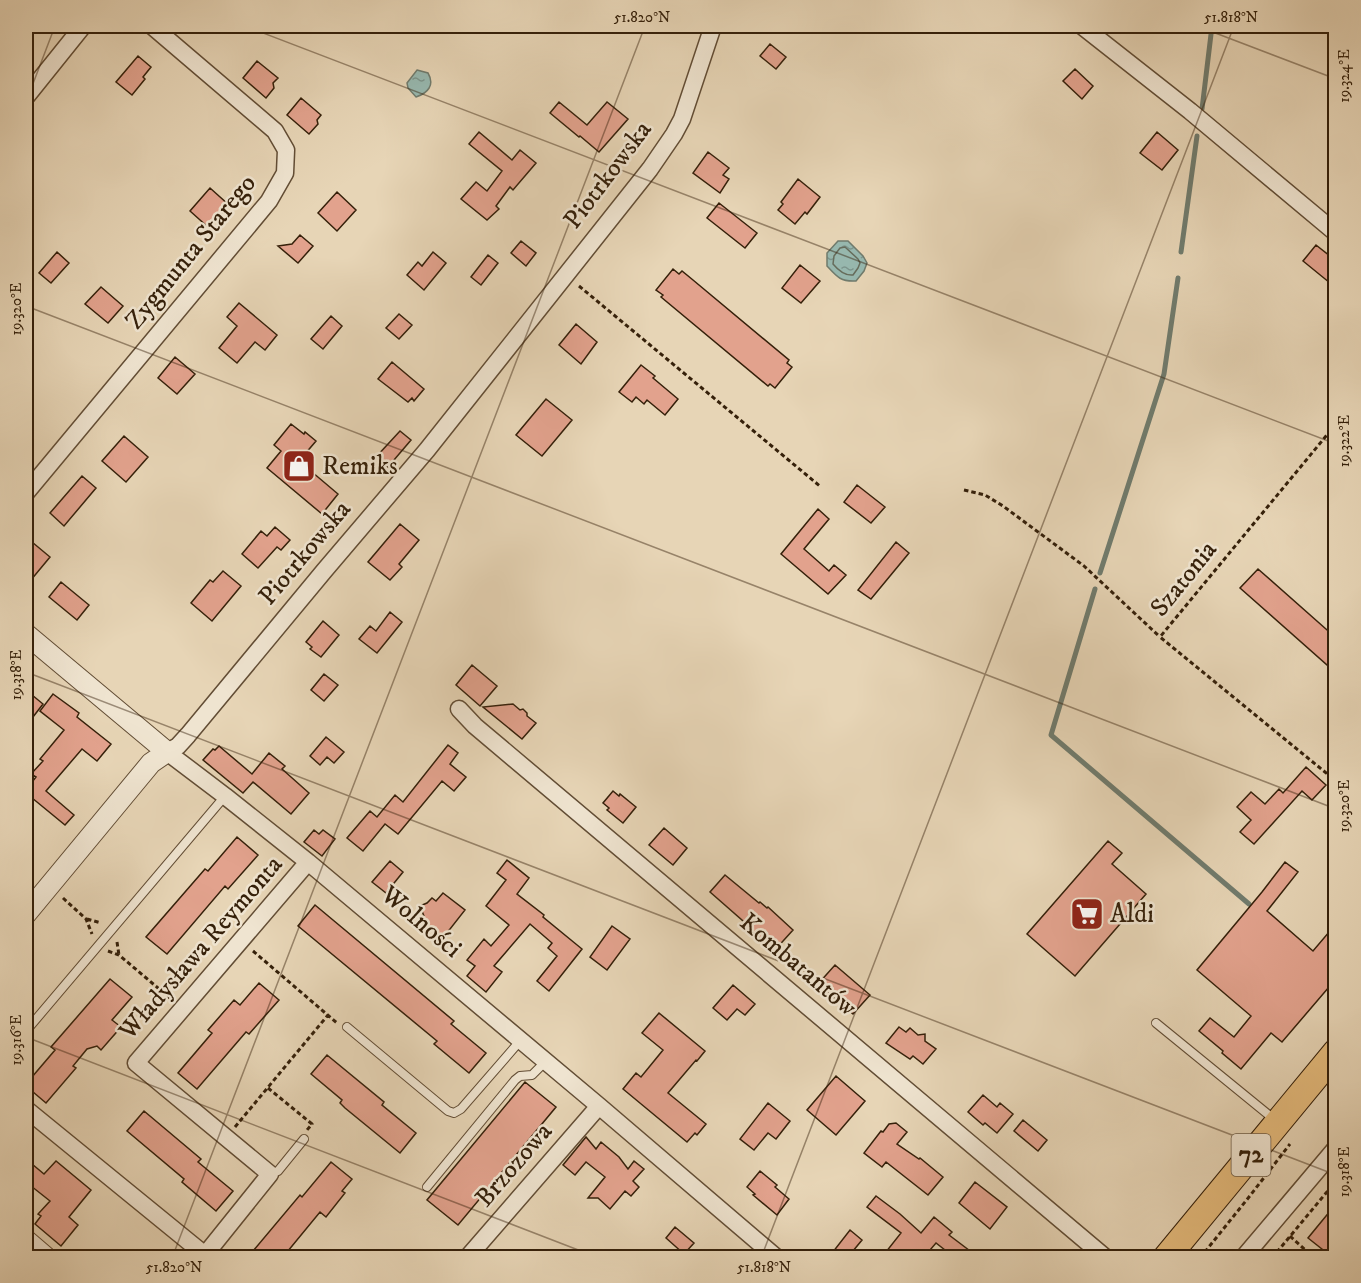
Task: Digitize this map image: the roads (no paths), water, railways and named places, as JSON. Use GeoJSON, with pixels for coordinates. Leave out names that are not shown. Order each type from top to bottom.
{"type":"FeatureCollection","features":[{"type":"Feature","properties":{"kind":"main road","name":"72"},"geometry":{"type":"LineString","coordinates":[[1166,1257],[1286,1130],[1335,1052]]}},
{"type":"Feature","properties":{"kind":"street"},"geometry":{"type":"LineString","coordinates":[[26,97],[83,26]]}},
{"type":"Feature","properties":{"kind":"street","name":"Zygmunta Starego"},"geometry":{"type":"LineString","coordinates":[[26,493],[269,201],[285,173],[286,150],[275,131],[152,26]]}},
{"type":"Feature","properties":{"kind":"street","name":"Piotrkowska"},"geometry":{"type":"LineString","coordinates":[[26,914],[151,762],[178,746],[188,735],[393,491],[650,169],[682,119],[713,26]]}},
{"type":"Feature","properties":{"kind":"street"},"geometry":{"type":"LineString","coordinates":[[1082,26],[1190,111],[1335,233]]}},
{"type":"Feature","properties":{"kind":"street","name":"Wolności"},"geometry":{"type":"LineString","coordinates":[[26,634],[167,752],[308,862],[777,1257]]}},
{"type":"Feature","properties":{"kind":"street","name":"Kombatantów"},"geometry":{"type":"LineString","coordinates":[[459,709],[484,734],[1106,1257]]}},
{"type":"Feature","properties":{"kind":"street","name":"Władysława Reymonta"},"geometry":{"type":"LineString","coordinates":[[270,1174],[136,1064],[308,862]]}},
{"type":"Feature","properties":{"kind":"street","name":"Brzozowa"},"geometry":{"type":"LineString","coordinates":[[469,1257],[599,1106]]}},
{"type":"Feature","properties":{"kind":"street"},"geometry":{"type":"LineString","coordinates":[[26,1109],[207,1256],[270,1174]]}},
{"type":"Feature","properties":{"kind":"street"},"geometry":{"type":"LineString","coordinates":[[1243,1257],[1335,1148]]}},
{"type":"Feature","properties":{"kind":"street"},"geometry":{"type":"LineString","coordinates":[[26,1240],[47,1257]]}},
{"type":"Feature","properties":{"kind":"lane"},"geometry":{"type":"LineString","coordinates":[[26,1031],[225,796]]}},
{"type":"Feature","properties":{"kind":"lane"},"geometry":{"type":"LineString","coordinates":[[1156,1023],[1286,1130]]}},
{"type":"Feature","properties":{"kind":"lane"},"geometry":{"type":"LineString","coordinates":[[347,1027],[448,1111],[454,1113],[461,1109],[520,1041]]}},
{"type":"Feature","properties":{"kind":"lane"},"geometry":{"type":"LineString","coordinates":[[427,1186],[515,1080],[520,1076],[532,1075],[545,1062]]}},
{"type":"Feature","properties":{"kind":"lane"},"geometry":{"type":"LineString","coordinates":[[270,1174],[278,1171],[304,1139]]}},
{"type":"Feature","properties":{"kind":"water"},"geometry":{"type":"Polygon","coordinates":[[[417,70],[428,73],[431,81],[427,91],[416,97],[408,88],[407,83],[417,70]]]}},
{"type":"Feature","properties":{"kind":"water"},"geometry":{"type":"Polygon","coordinates":[[[838,241],[848,241],[867,263],[856,281],[840,278],[827,266],[827,253],[838,241]]]}},
{"type":"Feature","properties":{"kind":"waterway"},"geometry":{"type":"LineString","coordinates":[[1202,109],[1212,26]]}},
{"type":"Feature","properties":{"kind":"waterway"},"geometry":{"type":"LineString","coordinates":[[1181,252],[1197,136]]}},
{"type":"Feature","properties":{"kind":"waterway"},"geometry":{"type":"LineString","coordinates":[[1100,573],[1164,374],[1178,278]]}},
{"type":"Feature","properties":{"kind":"waterway"},"geometry":{"type":"LineString","coordinates":[[1095,589],[1051,735],[1249,904]]}},
{"type":"Feature","properties":{"kind":"place","name":"Remiks"},"geometry":{"type":"Point","coordinates":[299,466]}},
{"type":"Feature","properties":{"kind":"place","name":"Aldi"},"geometry":{"type":"Point","coordinates":[1087,914]}}]}
